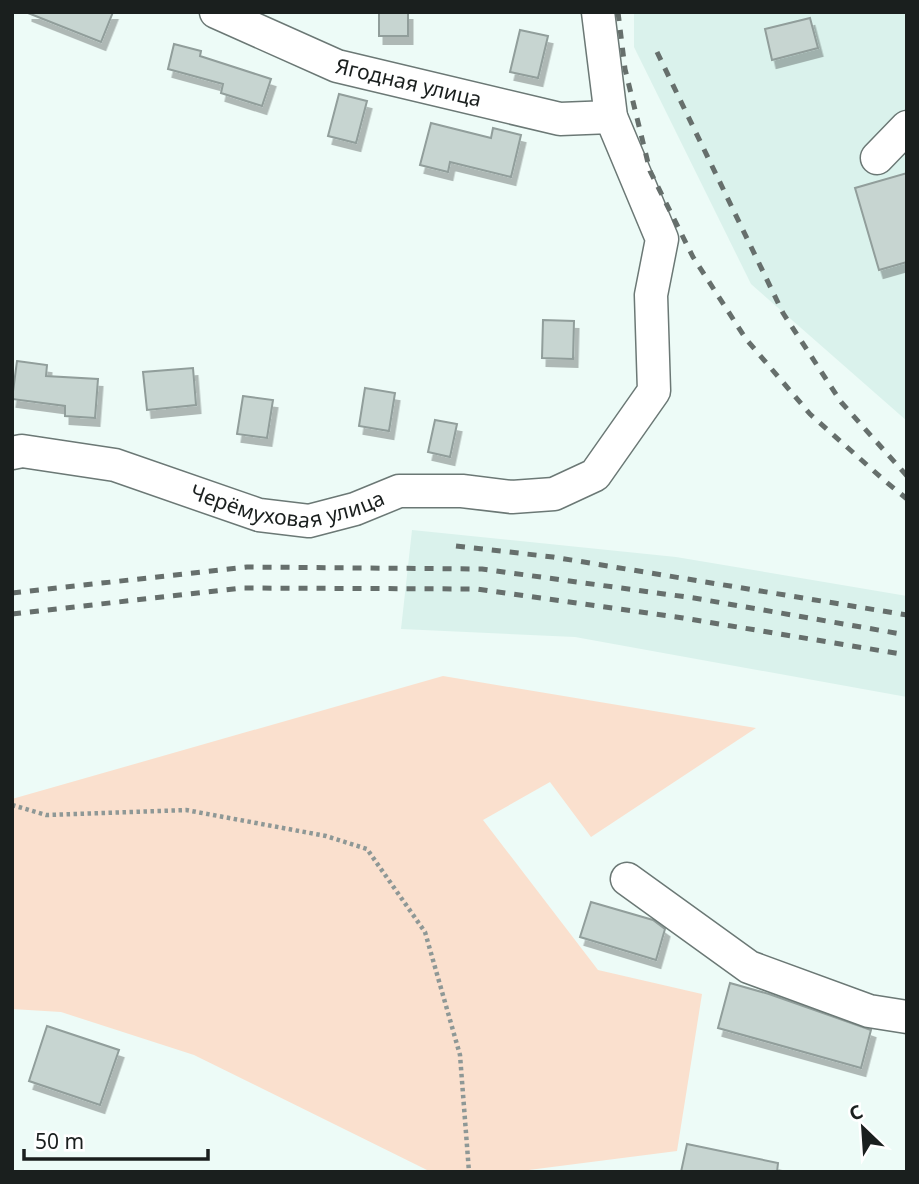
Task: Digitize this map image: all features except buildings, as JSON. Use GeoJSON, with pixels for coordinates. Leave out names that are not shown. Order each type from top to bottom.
{"type":"FeatureCollection","features":[{"type":"Feature","properties":{"kind":"street","name":"Ягодная улица"},"geometry":{"type":"LineString","coordinates":[[216,12],[337,66],[560,119],[611,117]]}},
{"type":"Feature","properties":{"kind":"street","name":"Черёмуховая улица"},"geometry":{"type":"LineString","coordinates":[[12,453],[22,451],[114,465],[259,515],[309,521],[355,509],[399,491],[462,491],[512,497],[544,495],[554,494],[595,475],[654,391],[651,295],[662,239],[611,117],[598,12]]}},
{"type":"Feature","properties":{"kind":"street"},"geometry":{"type":"LineString","coordinates":[[877,158],[907,127]]}},
{"type":"Feature","properties":{"kind":"street"},"geometry":{"type":"LineString","coordinates":[[626,879],[749,967],[869,1011],[907,1017]]}},
{"type":"Feature","properties":{"kind":"path"},"geometry":{"type":"LineString","coordinates":[[12,805],[46,815],[186,810],[326,836],[367,849],[425,932],[460,1055],[469,1172]]}},
{"type":"Feature","properties":{"kind":"shaded area"},"geometry":{"type":"Polygon","coordinates":[[[634,12],[907,12],[907,421],[751,284],[634,47],[634,12]]]}},
{"type":"Feature","properties":{"kind":"shaded area"},"geometry":{"type":"Polygon","coordinates":[[[412,530],[676,557],[907,596],[907,697],[575,637],[401,629],[412,530]]]}},
{"type":"Feature","properties":{"kind":"shaded area"},"geometry":{"type":"Polygon","coordinates":[[[443,676],[756,728],[591,837],[550,782],[483,820],[598,970],[702,994],[677,1151],[513,1172],[427,1170],[194,1055],[61,1012],[12,1009],[12,799],[443,676]]]}},
{"type":"Feature","properties":{"kind":"railway"},"geometry":{"type":"LineString","coordinates":[[618,12],[625,69],[650,171],[693,257],[746,339],[810,414],[907,499]]}},
{"type":"Feature","properties":{"kind":"railway"},"geometry":{"type":"LineString","coordinates":[[657,52],[783,313],[841,402],[907,476]]}},
{"type":"Feature","properties":{"kind":"railway"},"geometry":{"type":"LineString","coordinates":[[456,546],[553,557],[907,615]]}},
{"type":"Feature","properties":{"kind":"railway"},"geometry":{"type":"LineString","coordinates":[[12,593],[247,567],[482,569],[694,598],[907,635]]}},
{"type":"Feature","properties":{"kind":"railway"},"geometry":{"type":"LineString","coordinates":[[12,614],[242,588],[477,589],[683,618],[907,655]]}}]}
